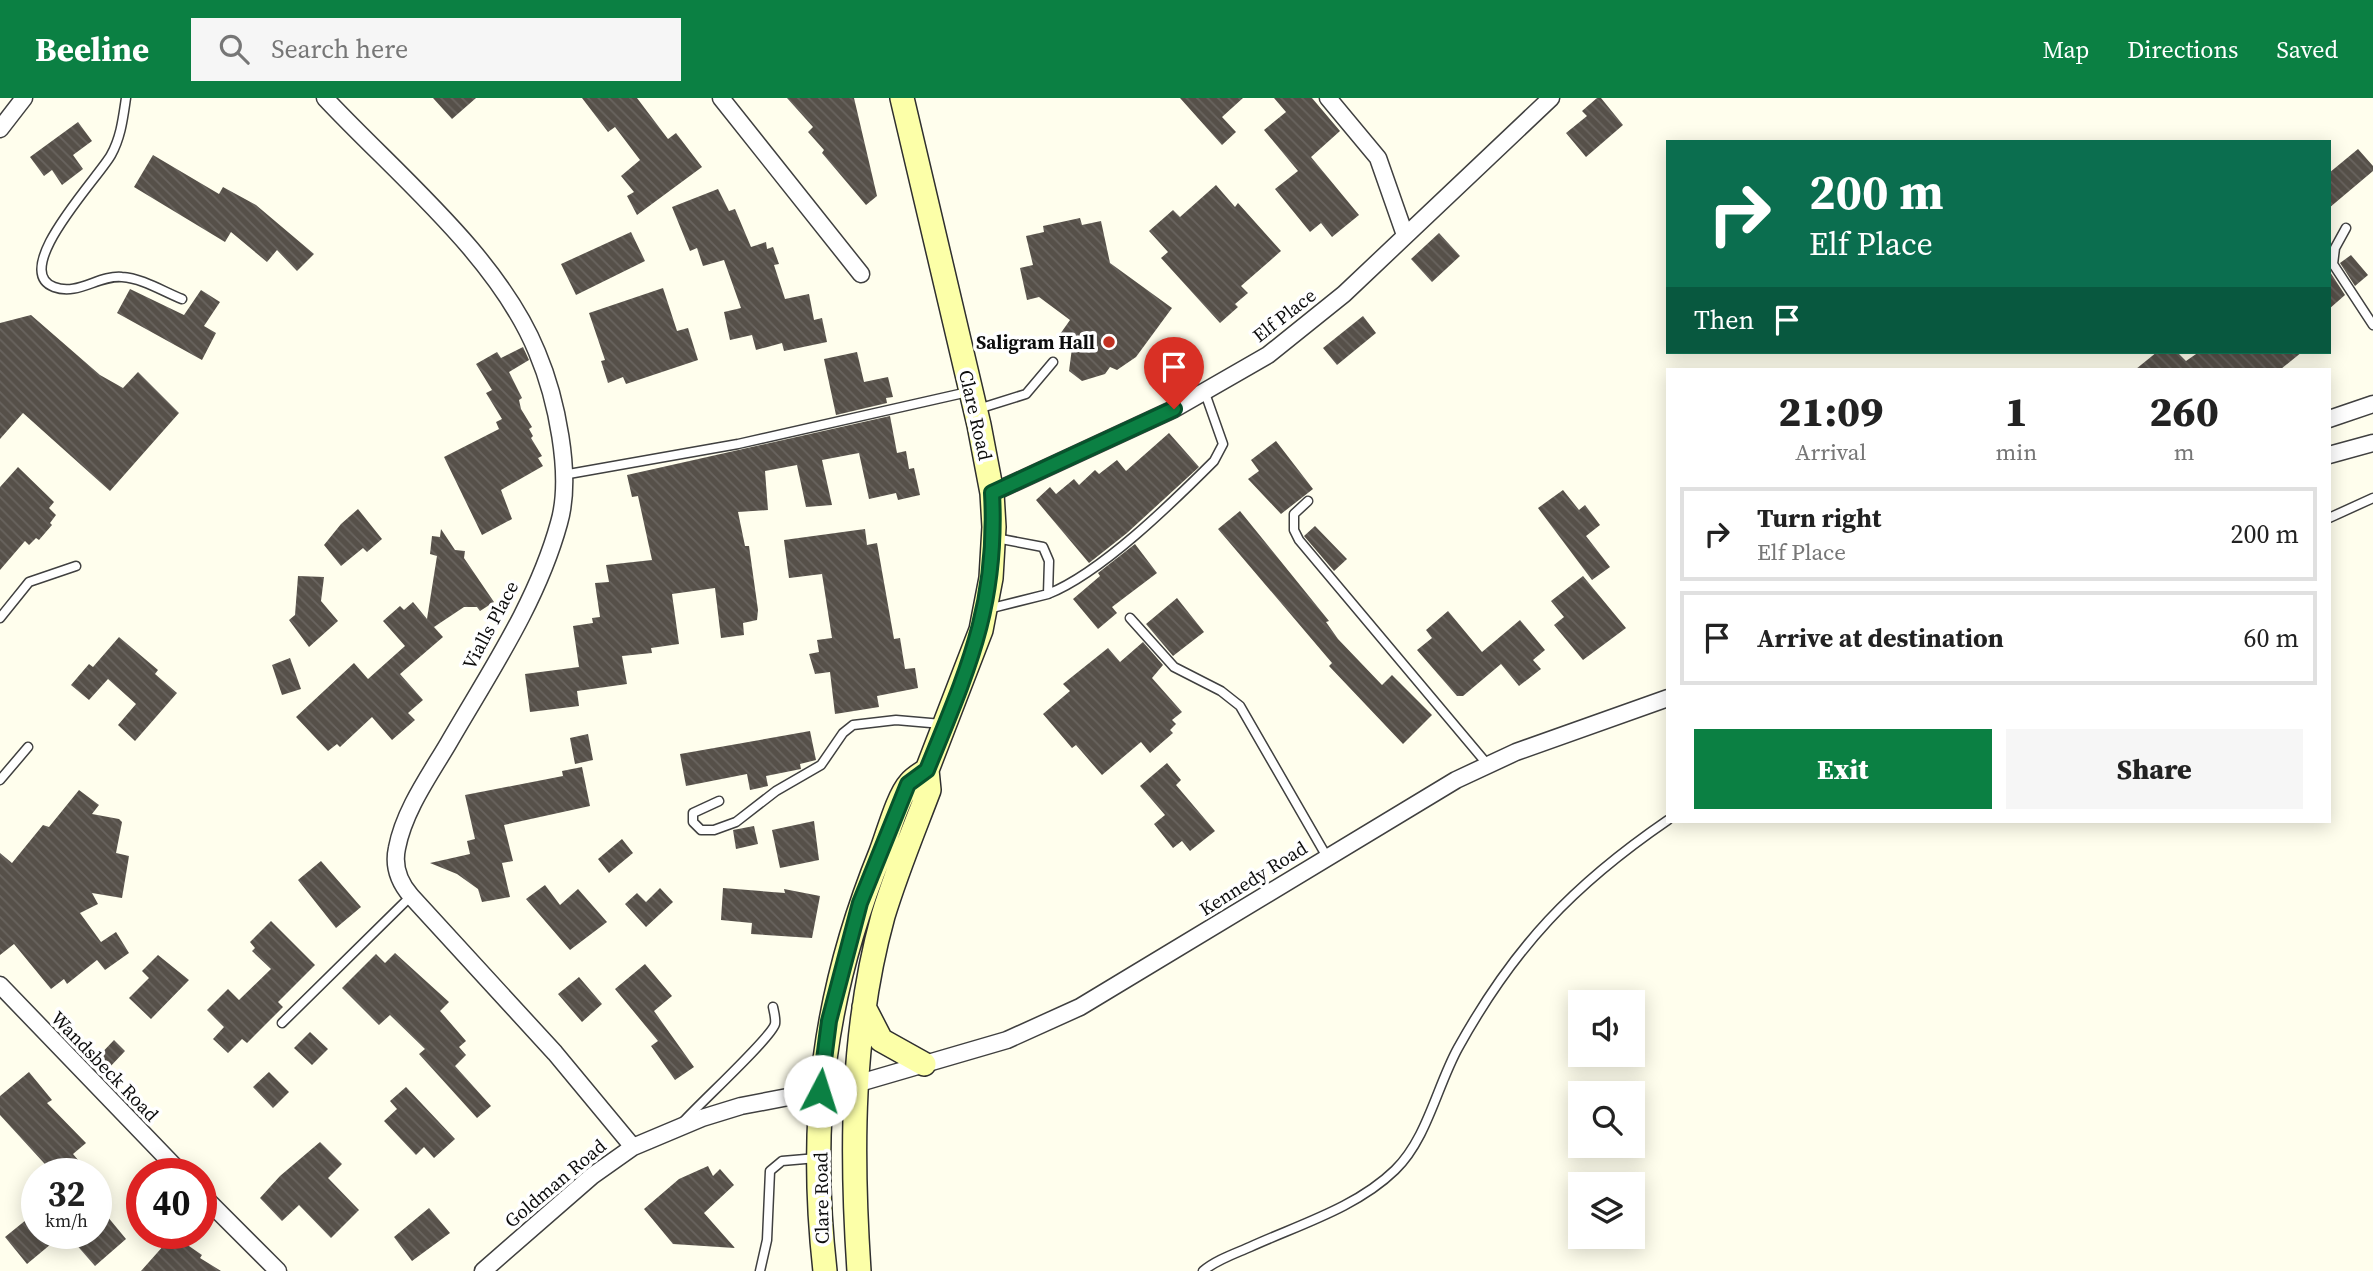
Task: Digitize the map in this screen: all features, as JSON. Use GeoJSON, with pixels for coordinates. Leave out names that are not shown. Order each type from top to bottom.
{"type":"FeatureCollection","features":[{"type":"Feature","properties":{"kind":"street"},"geometry":{"type":"LineString","coordinates":[[0,129],[24,98]]}},
{"type":"Feature","properties":{"kind":"street","name":"Vialls Place"},"geometry":{"type":"LineString","coordinates":[[325,98],[436,212],[510,300],[525,324],[548,383],[557,419],[563,475],[564,498],[560,521],[521,619],[418,795],[400,834],[396,851],[401,885],[555,1053],[633,1147]]}},
{"type":"Feature","properties":{"kind":"street"},"geometry":{"type":"LineString","coordinates":[[721,98],[861,274]]}},
{"type":"Feature","properties":{"kind":"street","name":"Clare Road"},"geometry":{"type":"LineString","coordinates":[[859,1271],[854,1186],[856,1084],[864,1007],[883,916],[929,790],[927,770],[975,651],[985,609],[994,537],[992,493],[973,401],[902,98]]}},
{"type":"Feature","properties":{"kind":"street"},"geometry":{"type":"LineString","coordinates":[[1328,98],[1378,158],[1405,235]]}},
{"type":"Feature","properties":{"kind":"street","name":"Elf Place"},"geometry":{"type":"LineString","coordinates":[[992,493],[1205,393],[1236,376],[1306,327],[1551,98]]}},
{"type":"Feature","properties":{"kind":"street"},"geometry":{"type":"LineString","coordinates":[[2331,418],[2373,404]]}},
{"type":"Feature","properties":{"kind":"street"},"geometry":{"type":"LineString","coordinates":[[2331,454],[2373,443]]}},
{"type":"Feature","properties":{"kind":"street","name":"Kennedy Road"},"geometry":{"type":"LineString","coordinates":[[820,1091],[856,1084],[1007,1040],[1080,1007],[1420,800],[1488,765],[1610,716],[1666,699]]}},
{"type":"Feature","properties":{"kind":"street","name":"Clare Road"},"geometry":{"type":"LineString","coordinates":[[825,1271],[820,1091],[833,1003],[860,903],[908,784],[927,770]]}},
{"type":"Feature","properties":{"kind":"street","name":"Wandsbeck Road"},"geometry":{"type":"LineString","coordinates":[[0,985],[167,1158]]}},
{"type":"Feature","properties":{"kind":"street"},"geometry":{"type":"LineString","coordinates":[[864,1007],[881,1040],[924,1064]]}},
{"type":"Feature","properties":{"kind":"street","name":"Goldman Road"},"geometry":{"type":"LineString","coordinates":[[483,1271],[592,1176],[633,1147],[680,1126],[741,1106],[820,1091]]}},
{"type":"Feature","properties":{"kind":"street"},"geometry":{"type":"LineString","coordinates":[[217,1210],[278,1271]]}},
{"type":"Feature","properties":{"kind":"lane"},"geometry":{"type":"LineString","coordinates":[[125,98],[118,141],[100,172],[48,243],[41,257],[40,271],[45,281],[57,288],[75,289],[122,277],[182,299]]}},
{"type":"Feature","properties":{"kind":"lane"},"geometry":{"type":"LineString","coordinates":[[2346,228],[2335,248],[2333,264],[2373,325]]}},
{"type":"Feature","properties":{"kind":"lane"},"geometry":{"type":"LineString","coordinates":[[563,475],[973,401],[1026,394],[1053,362]]}},
{"type":"Feature","properties":{"kind":"lane"},"geometry":{"type":"LineString","coordinates":[[985,609],[1048,594],[1071,585],[1095,568],[1214,461],[1223,444],[1205,393]]}},
{"type":"Feature","properties":{"kind":"lane"},"geometry":{"type":"LineString","coordinates":[[2331,517],[2373,498]]}},
{"type":"Feature","properties":{"kind":"lane"},"geometry":{"type":"LineString","coordinates":[[1308,501],[1294,514],[1294,530],[1299,540],[1488,765]]}},
{"type":"Feature","properties":{"kind":"lane"},"geometry":{"type":"LineString","coordinates":[[994,537],[1043,548],[1049,561],[1048,594]]}},
{"type":"Feature","properties":{"kind":"lane"},"geometry":{"type":"LineString","coordinates":[[0,618],[29,582],[76,566]]}},
{"type":"Feature","properties":{"kind":"lane"},"geometry":{"type":"LineString","coordinates":[[1130,618],[1174,667],[1222,691],[1240,705],[1326,857]]}},
{"type":"Feature","properties":{"kind":"lane"},"geometry":{"type":"LineString","coordinates":[[719,801],[694,813],[693,822],[701,830],[714,830],[736,822],[776,791],[821,765],[843,733],[853,725],[896,720],[945,724]]}},
{"type":"Feature","properties":{"kind":"lane"},"geometry":{"type":"LineString","coordinates":[[0,780],[28,747]]}},
{"type":"Feature","properties":{"kind":"lane"},"geometry":{"type":"LineString","coordinates":[[1203,1271],[1352,1201],[1396,1169],[1409,1153],[1457,1050],[1494,987],[1528,942],[1569,897],[1600,869],[1666,821]]}},
{"type":"Feature","properties":{"kind":"lane"},"geometry":{"type":"LineString","coordinates":[[282,1023],[411,896]]}},
{"type":"Feature","properties":{"kind":"lane"},"geometry":{"type":"LineString","coordinates":[[680,1126],[706,1095],[768,1036],[775,1023],[773,1007]]}},
{"type":"Feature","properties":{"kind":"lane"},"geometry":{"type":"LineString","coordinates":[[760,1271],[767,1240],[770,1171],[782,1161],[820,1158]]}},
{"type":"Feature","properties":{"kind":"building"},"geometry":{"type":"Polygon","coordinates":[[[433,98],[476,98],[452,119],[433,98]]]}},
{"type":"Feature","properties":{"kind":"building"},"geometry":{"type":"Polygon","coordinates":[[[582,98],[637,98],[668,139],[676,133],[702,167],[637,215],[627,196],[634,192],[621,176],[640,160],[615,127],[608,132],[582,98]]]}},
{"type":"Feature","properties":{"kind":"building"},"geometry":{"type":"Polygon","coordinates":[[[787,98],[854,98],[877,196],[866,205],[822,153],[824,150],[808,132],[813,127],[787,98]]]}},
{"type":"Feature","properties":{"kind":"building"},"geometry":{"type":"Polygon","coordinates":[[[1180,98],[1243,98],[1222,117],[1236,132],[1222,145],[1180,98]]]}},
{"type":"Feature","properties":{"kind":"building"},"geometry":{"type":"Polygon","coordinates":[[[1274,98],[1312,98],[1340,131],[1311,157],[1359,215],[1332,237],[1321,223],[1310,232],[1275,189],[1298,171],[1264,130],[1286,112],[1274,98]]]}},
{"type":"Feature","properties":{"kind":"building"},"geometry":{"type":"Polygon","coordinates":[[[1597,98],[1601,98],[1623,125],[1586,157],[1566,133],[1587,116],[1582,111],[1597,98]]]}},
{"type":"Feature","properties":{"kind":"building"},"geometry":{"type":"Polygon","coordinates":[[[78,122],[92,141],[73,155],[83,169],[62,185],[52,170],[44,176],[30,157],[78,122]]]}},
{"type":"Feature","properties":{"kind":"building"},"geometry":{"type":"Polygon","coordinates":[[[2358,149],[2373,166],[2373,171],[2331,206],[2331,171],[2358,149]]]}},
{"type":"Feature","properties":{"kind":"building"},"geometry":{"type":"Polygon","coordinates":[[[153,155],[219,194],[223,187],[256,205],[314,254],[297,271],[277,250],[267,262],[231,232],[225,242],[134,187],[153,155]]]}},
{"type":"Feature","properties":{"kind":"building"},"geometry":{"type":"Polygon","coordinates":[[[1216,185],[1235,207],[1238,203],[1281,251],[1241,286],[1248,293],[1235,304],[1238,307],[1220,323],[1161,258],[1168,252],[1149,231],[1173,210],[1180,217],[1216,185]]]}},
{"type":"Feature","properties":{"kind":"building"},"geometry":{"type":"Polygon","coordinates":[[[718,189],[729,211],[735,209],[751,247],[766,242],[767,249],[773,247],[779,264],[774,265],[785,299],[809,294],[814,320],[822,318],[827,342],[784,351],[782,343],[756,350],[752,335],[730,340],[724,312],[741,308],[724,260],[703,266],[697,248],[690,251],[672,207],[718,189]]]}},
{"type":"Feature","properties":{"kind":"building"},"geometry":{"type":"Polygon","coordinates":[[[1080,218],[1082,225],[1101,221],[1110,263],[1172,308],[1136,357],[1117,370],[1110,367],[1105,374],[1082,381],[1069,371],[1072,348],[1058,337],[1070,320],[1039,297],[1027,300],[1020,268],[1033,265],[1026,236],[1044,232],[1043,226],[1080,218]]]}},
{"type":"Feature","properties":{"kind":"building"},"geometry":{"type":"Polygon","coordinates":[[[631,232],[645,261],[576,295],[561,264],[631,232]]]}},
{"type":"Feature","properties":{"kind":"building"},"geometry":{"type":"Polygon","coordinates":[[[1439,233],[1460,256],[1432,282],[1411,259],[1439,233]]]}},
{"type":"Feature","properties":{"kind":"building"},"geometry":{"type":"Polygon","coordinates":[[[2351,255],[2368,275],[2355,286],[2340,263],[2351,255]]]}},
{"type":"Feature","properties":{"kind":"building"},"geometry":{"type":"Polygon","coordinates":[[[2331,274],[2345,295],[2331,307],[2331,274]]]}},
{"type":"Feature","properties":{"kind":"building"},"geometry":{"type":"Polygon","coordinates":[[[663,288],[677,331],[688,328],[698,360],[626,384],[623,377],[608,383],[601,361],[605,360],[589,313],[663,288]]]}},
{"type":"Feature","properties":{"kind":"building"},"geometry":{"type":"Polygon","coordinates":[[[130,289],[184,315],[201,290],[220,302],[204,326],[216,333],[202,360],[117,313],[130,289]]]}},
{"type":"Feature","properties":{"kind":"building"},"geometry":{"type":"Polygon","coordinates":[[[31,315],[100,375],[123,388],[138,372],[179,413],[110,491],[23,413],[0,439],[0,323],[31,315]]]}},
{"type":"Feature","properties":{"kind":"building"},"geometry":{"type":"Polygon","coordinates":[[[1363,316],[1376,333],[1337,365],[1323,348],[1363,316]]]}},
{"type":"Feature","properties":{"kind":"building"},"geometry":{"type":"Polygon","coordinates":[[[523,347],[529,360],[509,372],[522,398],[519,400],[521,409],[532,427],[529,429],[533,436],[531,438],[542,456],[538,458],[543,466],[501,490],[512,519],[482,535],[444,457],[499,429],[496,422],[502,419],[486,393],[492,390],[476,364],[497,352],[501,358],[523,347]]]}},
{"type":"Feature","properties":{"kind":"building"},"geometry":{"type":"Polygon","coordinates":[[[857,352],[864,382],[888,377],[893,397],[886,398],[887,403],[836,415],[824,359],[857,352]]]}},
{"type":"Feature","properties":{"kind":"building"},"geometry":{"type":"Polygon","coordinates":[[[2155,354],[2179,354],[2186,361],[2196,354],[2300,354],[2282,368],[2137,368],[2155,354]]]}},
{"type":"Feature","properties":{"kind":"building"},"geometry":{"type":"Polygon","coordinates":[[[890,416],[897,453],[906,451],[909,469],[914,468],[920,495],[898,500],[896,493],[869,499],[859,453],[822,460],[832,505],[806,507],[797,465],[765,471],[768,510],[738,512],[745,546],[749,546],[758,610],[757,620],[743,623],[744,635],[721,638],[715,588],[672,594],[679,644],[651,648],[652,653],[622,656],[627,684],[577,691],[579,706],[530,712],[525,674],[579,667],[573,626],[593,623],[592,618],[600,617],[595,583],[609,582],[606,565],[652,560],[638,496],[632,497],[627,475],[890,416]]]}},
{"type":"Feature","properties":{"kind":"building"},"geometry":{"type":"Polygon","coordinates":[[[1169,433],[1199,467],[1127,533],[1089,563],[1036,500],[1050,487],[1056,494],[1074,479],[1079,485],[1095,470],[1099,474],[1117,460],[1126,471],[1169,433]]]}},
{"type":"Feature","properties":{"kind":"building"},"geometry":{"type":"Polygon","coordinates":[[[1276,441],[1313,489],[1281,514],[1248,479],[1259,471],[1251,460],[1276,441]]]}},
{"type":"Feature","properties":{"kind":"building"},"geometry":{"type":"Polygon","coordinates":[[[18,467],[54,502],[49,508],[56,515],[50,523],[52,525],[39,540],[36,538],[29,545],[25,541],[0,570],[0,487],[18,467]]]}},
{"type":"Feature","properties":{"kind":"building"},"geometry":{"type":"Polygon","coordinates":[[[1563,490],[1579,510],[1585,505],[1600,525],[1586,536],[1610,567],[1592,580],[1538,508],[1563,490]]]}},
{"type":"Feature","properties":{"kind":"building"},"geometry":{"type":"Polygon","coordinates":[[[358,509],[382,539],[367,552],[363,548],[341,566],[324,545],[358,509]]]}},
{"type":"Feature","properties":{"kind":"building"},"geometry":{"type":"Polygon","coordinates":[[[1240,511],[1329,621],[1326,622],[1338,639],[1382,685],[1392,675],[1432,715],[1403,744],[1329,666],[1332,663],[1218,529],[1240,511]]]}},
{"type":"Feature","properties":{"kind":"building"},"geometry":{"type":"Polygon","coordinates":[[[1315,526],[1347,559],[1334,571],[1304,536],[1315,526]]]}},
{"type":"Feature","properties":{"kind":"building"},"geometry":{"type":"Polygon","coordinates":[[[441,529],[455,550],[465,551],[464,558],[494,602],[480,611],[477,607],[464,607],[434,627],[443,637],[400,674],[423,700],[408,713],[415,720],[392,740],[372,717],[340,747],[337,744],[328,751],[296,717],[354,663],[368,679],[405,646],[383,621],[400,606],[404,610],[413,602],[427,619],[437,556],[430,554],[432,536],[440,537],[441,529]]]}},
{"type":"Feature","properties":{"kind":"building"},"geometry":{"type":"Polygon","coordinates":[[[865,529],[867,545],[877,543],[894,639],[900,638],[905,669],[915,668],[918,688],[877,696],[879,707],[835,714],[830,672],[815,674],[809,654],[819,652],[817,640],[832,638],[822,574],[789,578],[784,540],[865,529]]]}},
{"type":"Feature","properties":{"kind":"building"},"geometry":{"type":"Polygon","coordinates":[[[1135,544],[1157,573],[1112,607],[1117,613],[1098,629],[1073,599],[1100,576],[1098,573],[1135,544]]]}},
{"type":"Feature","properties":{"kind":"building"},"geometry":{"type":"Polygon","coordinates":[[[298,576],[324,577],[321,601],[338,621],[309,647],[289,620],[295,615],[298,576]]]}},
{"type":"Feature","properties":{"kind":"building"},"geometry":{"type":"Polygon","coordinates":[[[1583,576],[1626,628],[1583,660],[1554,625],[1564,617],[1551,601],[1583,576]]]}},
{"type":"Feature","properties":{"kind":"building"},"geometry":{"type":"Polygon","coordinates":[[[1177,598],[1204,632],[1173,656],[1146,624],[1177,598]]]}},
{"type":"Feature","properties":{"kind":"building"},"geometry":{"type":"Polygon","coordinates":[[[1448,611],[1482,652],[1520,620],[1545,650],[1533,660],[1541,669],[1519,686],[1501,664],[1463,696],[1457,696],[1417,650],[1432,638],[1426,630],[1448,611]]]}},
{"type":"Feature","properties":{"kind":"building"},"geometry":{"type":"Polygon","coordinates":[[[119,637],[158,670],[155,674],[177,693],[135,741],[118,725],[136,704],[108,679],[89,700],[71,685],[89,664],[93,667],[119,637]]]}},
{"type":"Feature","properties":{"kind":"building"},"geometry":{"type":"Polygon","coordinates":[[[1143,642],[1163,665],[1152,678],[1182,712],[1172,720],[1176,724],[1170,730],[1173,733],[1150,753],[1141,742],[1102,775],[1076,745],[1072,748],[1043,714],[1070,691],[1063,684],[1108,648],[1120,662],[1143,642]]]}},
{"type":"Feature","properties":{"kind":"building"},"geometry":{"type":"Polygon","coordinates":[[[290,658],[301,689],[282,695],[272,665],[290,658]]]}},
{"type":"Feature","properties":{"kind":"building"},"geometry":{"type":"Polygon","coordinates":[[[810,731],[816,760],[800,764],[801,769],[766,776],[768,786],[750,790],[747,774],[686,786],[680,754],[810,731]]]}},
{"type":"Feature","properties":{"kind":"building"},"geometry":{"type":"Polygon","coordinates":[[[588,734],[593,760],[575,764],[570,738],[588,734]]]}},
{"type":"Feature","properties":{"kind":"building"},"geometry":{"type":"Polygon","coordinates":[[[1167,763],[1181,780],[1176,785],[1215,831],[1190,851],[1182,841],[1173,848],[1154,824],[1165,815],[1140,786],[1167,763]]]}},
{"type":"Feature","properties":{"kind":"building"},"geometry":{"type":"Polygon","coordinates":[[[582,767],[590,806],[504,825],[513,861],[502,863],[510,897],[482,902],[478,889],[457,874],[430,863],[470,854],[467,841],[475,839],[465,795],[563,776],[562,771],[582,767]]]}},
{"type":"Feature","properties":{"kind":"building"},"geometry":{"type":"Polygon","coordinates":[[[79,790],[99,805],[92,814],[119,819],[122,822],[116,853],[129,856],[122,898],[92,893],[98,904],[80,913],[101,942],[116,932],[129,953],[105,970],[97,960],[67,984],[64,979],[51,989],[14,944],[0,955],[0,853],[12,863],[43,825],[49,827],[79,790]]]}},
{"type":"Feature","properties":{"kind":"building"},"geometry":{"type":"Polygon","coordinates":[[[814,821],[819,860],[780,868],[772,830],[814,821]]]}},
{"type":"Feature","properties":{"kind":"building"},"geometry":{"type":"Polygon","coordinates":[[[754,826],[758,844],[736,849],[733,830],[754,826]]]}},
{"type":"Feature","properties":{"kind":"building"},"geometry":{"type":"Polygon","coordinates":[[[622,839],[633,853],[609,873],[598,859],[622,839]]]}},
{"type":"Feature","properties":{"kind":"building"},"geometry":{"type":"Polygon","coordinates":[[[321,861],[361,907],[336,928],[298,880],[321,861]]]}},
{"type":"Feature","properties":{"kind":"building"},"geometry":{"type":"Polygon","coordinates":[[[545,885],[560,905],[578,889],[607,922],[570,950],[526,899],[545,885]]]}},
{"type":"Feature","properties":{"kind":"building"},"geometry":{"type":"Polygon","coordinates":[[[660,888],[673,902],[646,927],[625,904],[637,893],[646,902],[660,888]]]}},
{"type":"Feature","properties":{"kind":"building"},"geometry":{"type":"Polygon","coordinates":[[[723,888],[785,893],[784,889],[820,896],[812,938],[751,934],[752,923],[721,920],[723,888]]]}},
{"type":"Feature","properties":{"kind":"building"},"geometry":{"type":"Polygon","coordinates":[[[271,921],[315,965],[278,1002],[283,1007],[247,1043],[242,1039],[228,1053],[213,1039],[224,1027],[207,1010],[228,989],[239,1000],[271,969],[252,951],[255,948],[250,942],[271,921]]]}},
{"type":"Feature","properties":{"kind":"building"},"geometry":{"type":"Polygon","coordinates":[[[395,953],[449,1002],[440,1011],[466,1041],[459,1047],[466,1055],[455,1066],[491,1106],[477,1118],[419,1054],[425,1049],[390,1015],[379,1025],[342,988],[376,954],[385,963],[395,953]]]}},
{"type":"Feature","properties":{"kind":"building"},"geometry":{"type":"Polygon","coordinates":[[[158,955],[189,980],[151,1019],[129,998],[149,978],[142,971],[158,955]]]}},
{"type":"Feature","properties":{"kind":"building"},"geometry":{"type":"Polygon","coordinates":[[[645,964],[672,996],[654,1011],[694,1067],[675,1080],[651,1046],[658,1041],[615,989],[645,964]]]}},
{"type":"Feature","properties":{"kind":"building"},"geometry":{"type":"Polygon","coordinates":[[[579,977],[602,1004],[582,1022],[558,994],[579,977]]]}},
{"type":"Feature","properties":{"kind":"building"},"geometry":{"type":"Polygon","coordinates":[[[310,1032],[328,1049],[312,1065],[294,1048],[310,1032]]]}},
{"type":"Feature","properties":{"kind":"building"},"geometry":{"type":"Polygon","coordinates":[[[114,1040],[125,1051],[108,1069],[96,1059],[114,1040]]]}},
{"type":"Feature","properties":{"kind":"building"},"geometry":{"type":"Polygon","coordinates":[[[29,1072],[52,1100],[47,1103],[86,1143],[73,1154],[76,1158],[39,1158],[0,1115],[0,1096],[29,1072]]]}},
{"type":"Feature","properties":{"kind":"building"},"geometry":{"type":"Polygon","coordinates":[[[269,1072],[289,1092],[273,1108],[253,1087],[269,1072]]]}},
{"type":"Feature","properties":{"kind":"building"},"geometry":{"type":"Polygon","coordinates":[[[406,1087],[455,1139],[434,1158],[424,1147],[416,1155],[384,1121],[397,1109],[390,1101],[406,1087]]]}},
{"type":"Feature","properties":{"kind":"building"},"geometry":{"type":"Polygon","coordinates":[[[320,1142],[342,1164],[328,1178],[359,1210],[331,1238],[299,1205],[282,1221],[260,1198],[280,1176],[320,1142]]]}},
{"type":"Feature","properties":{"kind":"building"},"geometry":{"type":"Polygon","coordinates":[[[708,1166],[713,1176],[720,1169],[734,1185],[704,1213],[735,1248],[673,1244],[644,1209],[679,1179],[708,1166]]]}},
{"type":"Feature","properties":{"kind":"building"},"geometry":{"type":"Polygon","coordinates":[[[429,1208],[450,1233],[412,1261],[394,1237],[429,1208]]]}},
{"type":"Feature","properties":{"kind":"building"},"geometry":{"type":"Polygon","coordinates":[[[112,1222],[126,1239],[95,1266],[80,1249],[112,1249],[112,1222]]]}},
{"type":"Feature","properties":{"kind":"building"},"geometry":{"type":"Polygon","coordinates":[[[21,1224],[21,1249],[45,1249],[27,1264],[5,1237],[21,1224]]]}},
{"type":"Feature","properties":{"kind":"building"},"geometry":{"type":"Polygon","coordinates":[[[161,1249],[193,1249],[202,1255],[200,1258],[221,1271],[141,1271],[161,1249]]]}},
{"type":"Feature","properties":{"kind":"place","name":"Saligram Hall"},"geometry":{"type":"Point","coordinates":[1109,342]}},
{"type":"Feature","properties":{"kind":"route"},"geometry":{"type":"LineString","coordinates":[[820,1091],[825,1039],[846,947],[860,903],[908,784],[927,770],[975,651],[991,578],[994,527],[992,493],[1174,409]]}}]}
